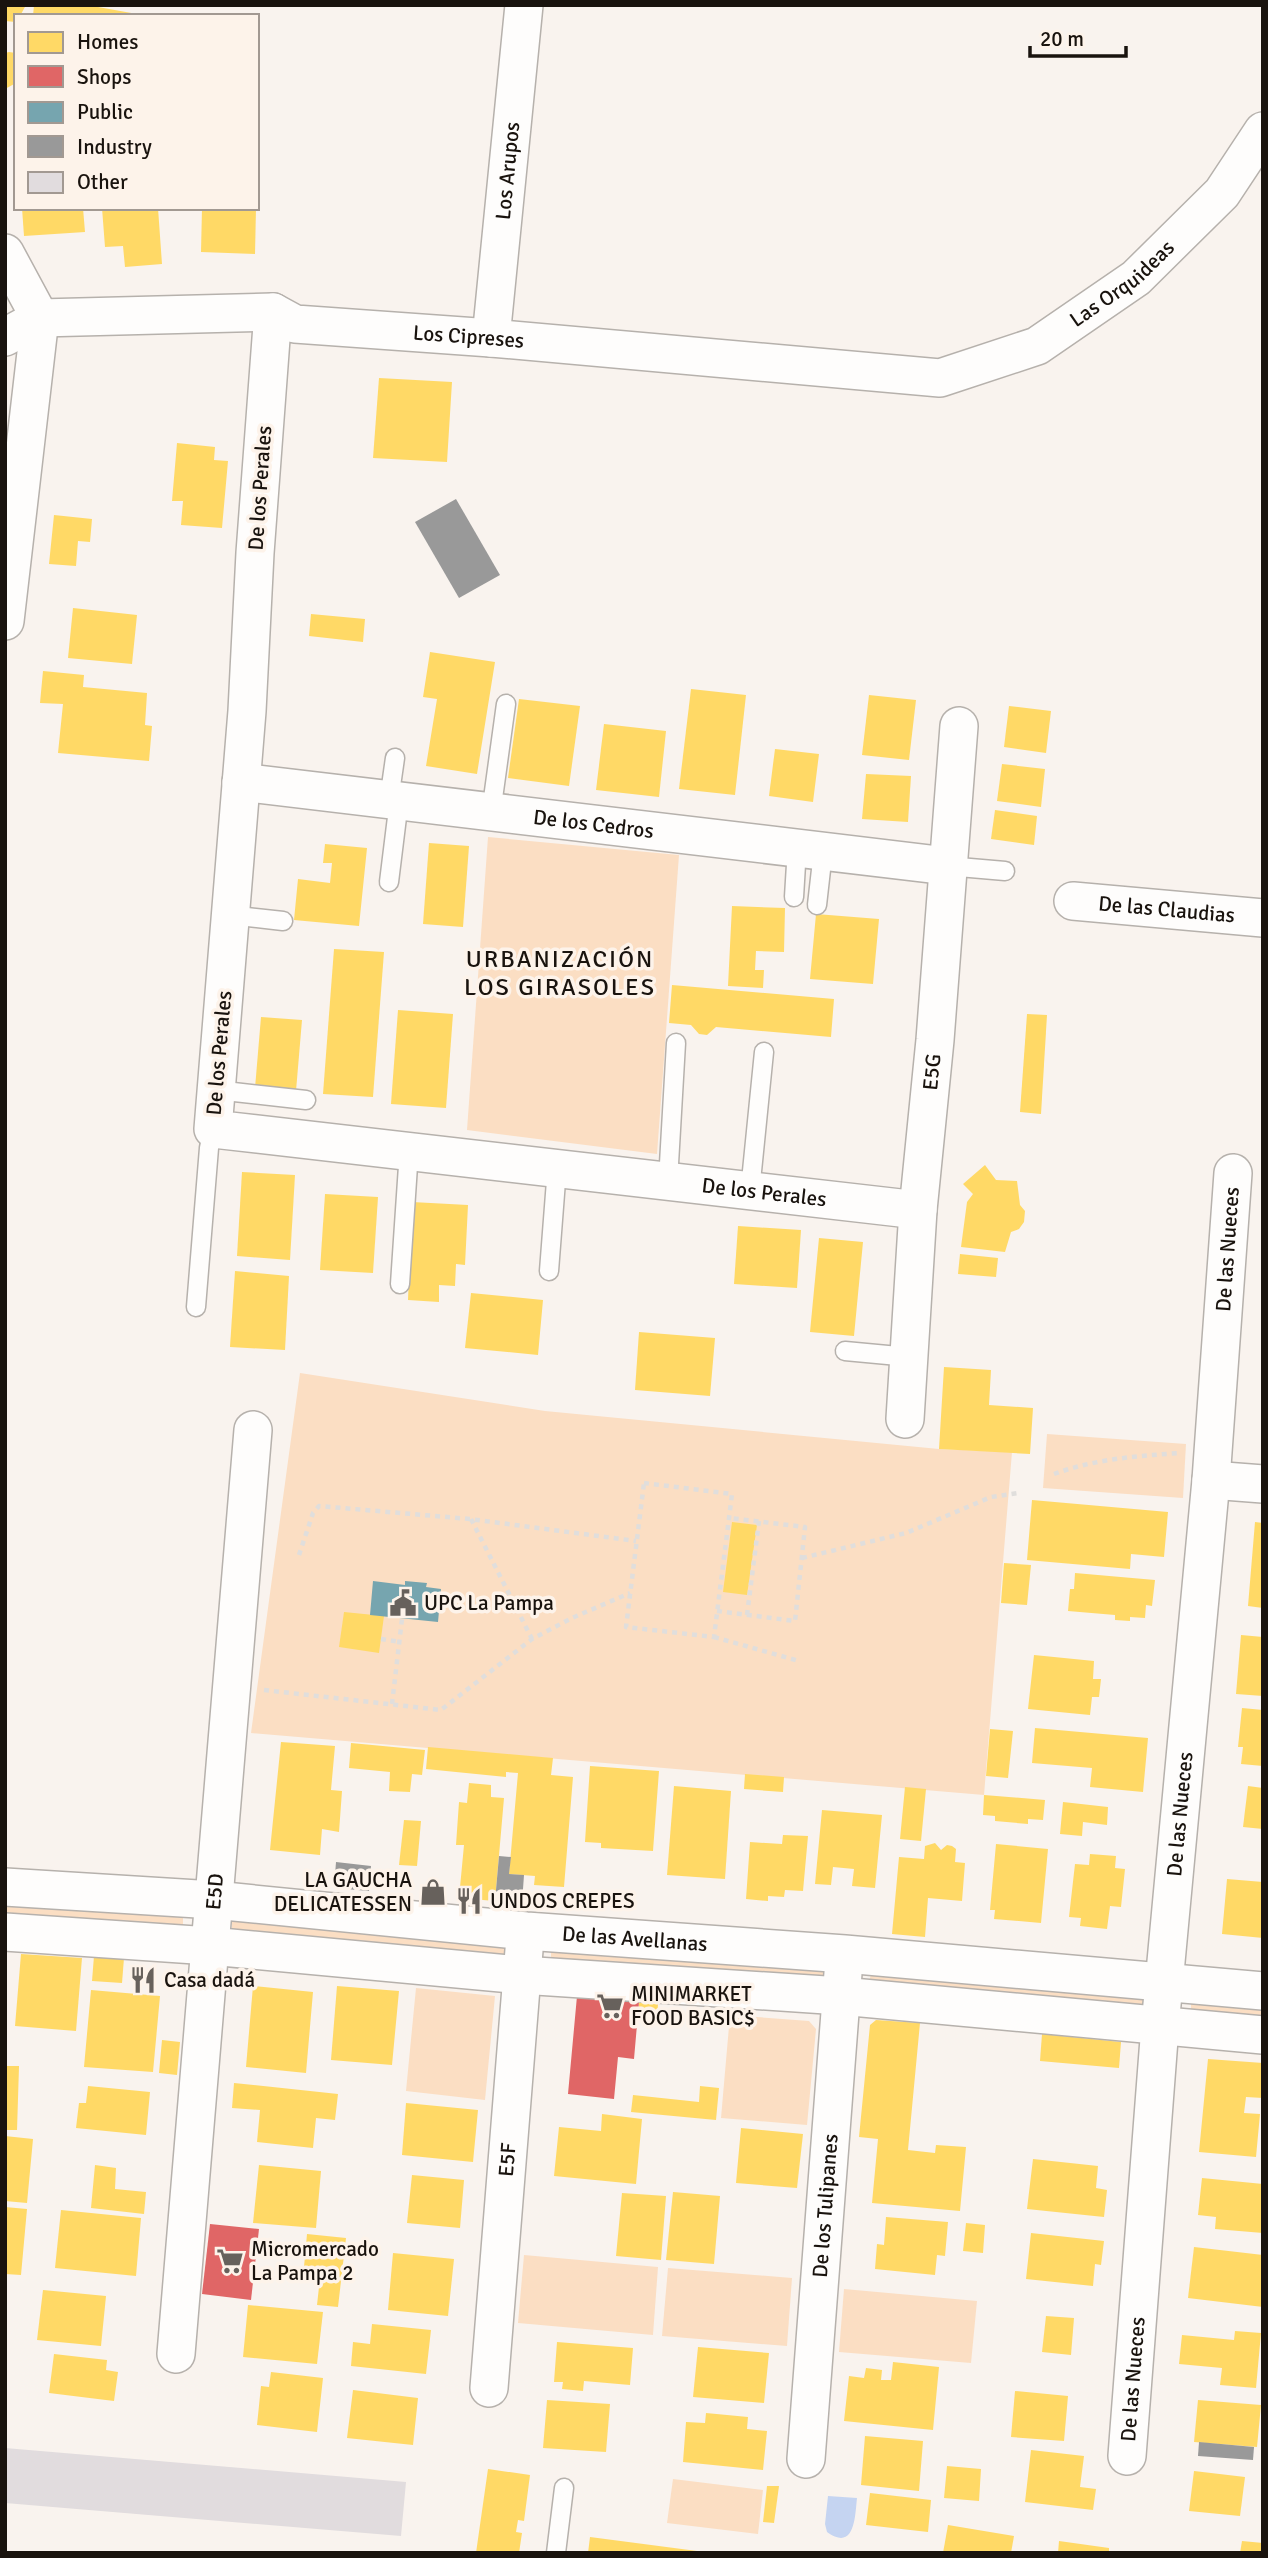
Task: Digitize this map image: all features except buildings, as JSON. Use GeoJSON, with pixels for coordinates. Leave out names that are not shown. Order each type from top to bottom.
{"type":"FeatureCollection","features":[{"type":"Feature","properties":{"kind":"street","name":"Los Arupos"},"geometry":{"type":"LineString","coordinates":[[491,338],[524,5]]}},
{"type":"Feature","properties":{"kind":"street","name":"Las Orquideas"},"geometry":{"type":"LineString","coordinates":[[940,378],[1037,346],[1136,278],[1222,193],[1263,131]]}},
{"type":"Feature","properties":{"kind":"street"},"geometry":{"type":"LineString","coordinates":[[5,253],[40,318],[5,621]]}},
{"type":"Feature","properties":{"kind":"street","name":"Los Cipreses"},"geometry":{"type":"LineString","coordinates":[[5,337],[40,318],[273,312],[295,324],[491,338],[940,378]]}},
{"type":"Feature","properties":{"kind":"street","name":"De los Perales"},"geometry":{"type":"LineString","coordinates":[[273,312],[241,782],[213,1129],[918,1210]]}},
{"type":"Feature","properties":{"kind":"street","name":"E5G"},"geometry":{"type":"LineString","coordinates":[[905,1419],[918,1210],[935,1040],[959,726]]}},
{"type":"Feature","properties":{"kind":"street","name":"De los Cedros"},"geometry":{"type":"LineString","coordinates":[[241,782],[947,866]]}},
{"type":"Feature","properties":{"kind":"street","name":"De las Claudias"},"geometry":{"type":"LineString","coordinates":[[1073,901],[1263,918]]}},
{"type":"Feature","properties":{"kind":"street","name":"De las Nueces"},"geometry":{"type":"LineString","coordinates":[[1127,2456],[1160,2026],[1212,1465],[1233,1174]]}},
{"type":"Feature","properties":{"kind":"street","name":"E5D"},"geometry":{"type":"LineString","coordinates":[[176,2354],[253,1430]]}},
{"type":"Feature","properties":{"kind":"street"},"geometry":{"type":"LineString","coordinates":[[1212,1465],[1263,1484]]}},
{"type":"Feature","properties":{"kind":"street","name":"De las Avellanas"},"geometry":{"type":"LineString","coordinates":[[5,1887],[214,1900],[526,1931],[845,1954],[1263,1991]]}},
{"type":"Feature","properties":{"kind":"street","name":"E5F"},"geometry":{"type":"LineString","coordinates":[[489,2388],[526,1931]]}},
{"type":"Feature","properties":{"kind":"street","name":"De las Avellanas"},"geometry":{"type":"LineString","coordinates":[[5,1933],[210,1946],[521,1975],[841,1996],[1263,2035]]}},
{"type":"Feature","properties":{"kind":"street","name":"De los Tulipanes"},"geometry":{"type":"LineString","coordinates":[[806,2459],[845,1954]]}},
{"type":"Feature","properties":{"kind":"lane"},"geometry":{"type":"LineString","coordinates":[[492,813],[506,704]]}},
{"type":"Feature","properties":{"kind":"lane"},"geometry":{"type":"LineString","coordinates":[[389,881],[395,758]]}},
{"type":"Feature","properties":{"kind":"lane"},"geometry":{"type":"LineString","coordinates":[[794,897],[810,850]]}},
{"type":"Feature","properties":{"kind":"lane"},"geometry":{"type":"LineString","coordinates":[[810,850],[817,905]]}},
{"type":"Feature","properties":{"kind":"lane"},"geometry":{"type":"LineString","coordinates":[[947,866],[1005,871]]}},
{"type":"Feature","properties":{"kind":"lane"},"geometry":{"type":"LineString","coordinates":[[230,915],[284,921]]}},
{"type":"Feature","properties":{"kind":"lane"},"geometry":{"type":"LineString","coordinates":[[668,1181],[676,1043]]}},
{"type":"Feature","properties":{"kind":"lane"},"geometry":{"type":"LineString","coordinates":[[750,1191],[764,1052]]}},
{"type":"Feature","properties":{"kind":"lane"},"geometry":{"type":"LineString","coordinates":[[216,1090],[306,1100]]}},
{"type":"Feature","properties":{"kind":"lane"},"geometry":{"type":"LineString","coordinates":[[196,1307],[209,1147],[213,1129]]}},
{"type":"Feature","properties":{"kind":"lane"},"geometry":{"type":"LineString","coordinates":[[400,1284],[409,1151]]}},
{"type":"Feature","properties":{"kind":"lane"},"geometry":{"type":"LineString","coordinates":[[549,1271],[557,1168]]}},
{"type":"Feature","properties":{"kind":"lane"},"geometry":{"type":"LineString","coordinates":[[845,1351],[909,1357]]}},
{"type":"Feature","properties":{"kind":"lane"},"geometry":{"type":"LineString","coordinates":[[556,2553],[564,2488]]}},
{"type":"Feature","properties":{"kind":"path"},"geometry":{"type":"LineString","coordinates":[[1054,1474],[1083,1463],[1120,1457],[1212,1465]]}},
{"type":"Feature","properties":{"kind":"path"},"geometry":{"type":"LineString","coordinates":[[714,1637],[732,1493],[644,1483],[626,1626],[714,1637],[799,1661]]}},
{"type":"Feature","properties":{"kind":"path"},"geometry":{"type":"LineString","coordinates":[[802,1558],[906,1533],[991,1497],[1018,1493]]}},
{"type":"Feature","properties":{"kind":"path"},"geometry":{"type":"LineString","coordinates":[[299,1555],[313,1513],[319,1506],[470,1518],[636,1541]]}},
{"type":"Feature","properties":{"kind":"path"},"geometry":{"type":"LineString","coordinates":[[470,1518],[532,1639]]}},
{"type":"Feature","properties":{"kind":"path"},"geometry":{"type":"LineString","coordinates":[[718,1611],[795,1621],[805,1527],[730,1518]]}},
{"type":"Feature","properties":{"kind":"path"},"geometry":{"type":"LineString","coordinates":[[747,1615],[759,1521]]}},
{"type":"Feature","properties":{"kind":"path"},"geometry":{"type":"LineString","coordinates":[[231,1687],[441,1710],[532,1639],[630,1593]]}},
{"type":"Feature","properties":{"kind":"path"},"geometry":{"type":"LineString","coordinates":[[392,1704],[402,1619]]}},
{"type":"Feature","properties":{"kind":"path"},"geometry":{"type":"LineString","coordinates":[[381,1639],[400,1642]]}},
{"type":"Feature","properties":{"kind":"shaded area"},"geometry":{"type":"Polygon","coordinates":[[[488,837],[679,855],[657,1154],[467,1130],[488,837]]]}},
{"type":"Feature","properties":{"kind":"shaded area"},"geometry":{"type":"Polygon","coordinates":[[[300,1373],[545,1411],[939,1449],[1012,1452],[984,1795],[251,1733],[300,1373]]]}},
{"type":"Feature","properties":{"kind":"shaded area"},"geometry":{"type":"Polygon","coordinates":[[[1047,1434],[1186,1444],[1183,1498],[1043,1488],[1047,1434]]]}},
{"type":"Feature","properties":{"kind":"shaded area"},"geometry":{"type":"Polygon","coordinates":[[[5,1898],[183,1916],[183,1927],[5,1923],[5,1898]]]}},
{"type":"Feature","properties":{"kind":"shaded area"},"geometry":{"type":"Polygon","coordinates":[[[232,1919],[506,1943],[507,1951],[503,1958],[232,1931],[232,1919]]]}},
{"type":"Feature","properties":{"kind":"shaded area"},"geometry":{"type":"Polygon","coordinates":[[[551,1950],[824,1970],[825,1978],[551,1962],[551,1950]]]}},
{"type":"Feature","properties":{"kind":"shaded area"},"geometry":{"type":"Polygon","coordinates":[[[871,1974],[1142,1995],[1145,2006],[869,1982],[871,1974]]]}},
{"type":"Feature","properties":{"kind":"shaded area"},"geometry":{"type":"Polygon","coordinates":[[[416,1988],[495,1996],[485,2100],[406,2091],[416,1988]]]}},
{"type":"Feature","properties":{"kind":"shaded area"},"geometry":{"type":"Polygon","coordinates":[[[1263,2001],[1263,2026],[1191,2015],[1191,2003],[1263,2001]]]}},
{"type":"Feature","properties":{"kind":"shaded area"},"geometry":{"type":"Polygon","coordinates":[[[730,2015],[809,2021],[816,2029],[807,2125],[721,2118],[730,2015]]]}},
{"type":"Feature","properties":{"kind":"shaded area"},"geometry":{"type":"Polygon","coordinates":[[[524,2255],[658,2267],[653,2335],[518,2323],[524,2255]]]}},
{"type":"Feature","properties":{"kind":"shaded area"},"geometry":{"type":"Polygon","coordinates":[[[668,2268],[792,2278],[787,2346],[662,2336],[668,2268]]]}},
{"type":"Feature","properties":{"kind":"shaded area"},"geometry":{"type":"Polygon","coordinates":[[[844,2289],[977,2301],[971,2363],[839,2352],[844,2289]]]}},
{"type":"Feature","properties":{"kind":"shaded area"},"geometry":{"type":"Polygon","coordinates":[[[673,2479],[763,2490],[758,2534],[667,2523],[673,2479]]]}},
{"type":"Feature","properties":{"kind":"water"},"geometry":{"type":"Polygon","coordinates":[[[828,2496],[857,2498],[852,2529],[843,2538],[827,2532],[825,2524],[828,2496]]]}},
{"type":"Feature","properties":{"kind":"place","name":"UPC La Pampa"},"geometry":{"type":"Point","coordinates":[403,1603]}},
{"type":"Feature","properties":{"kind":"place","name":"LA GAUCHA DELICATESSEN"},"geometry":{"type":"Point","coordinates":[433,1892]}},
{"type":"Feature","properties":{"kind":"place","name":"UNDOS CREPES"},"geometry":{"type":"Point","coordinates":[469,1901]}},
{"type":"Feature","properties":{"kind":"place","name":"Casa dadá"},"geometry":{"type":"Point","coordinates":[143,1980]}},
{"type":"Feature","properties":{"kind":"place","name":"MINIMARKET FOOD BASIC$"},"geometry":{"type":"Point","coordinates":[610,2006]}},
{"type":"Feature","properties":{"kind":"place","name":"Micromercado La Pampa 2"},"geometry":{"type":"Point","coordinates":[230,2261]}},
{"type":"Feature","properties":{"kind":"district","name":"URBANIZACIÓN LOS GIRASOLES"},"geometry":{"type":"Point","coordinates":[560,973]}}]}
